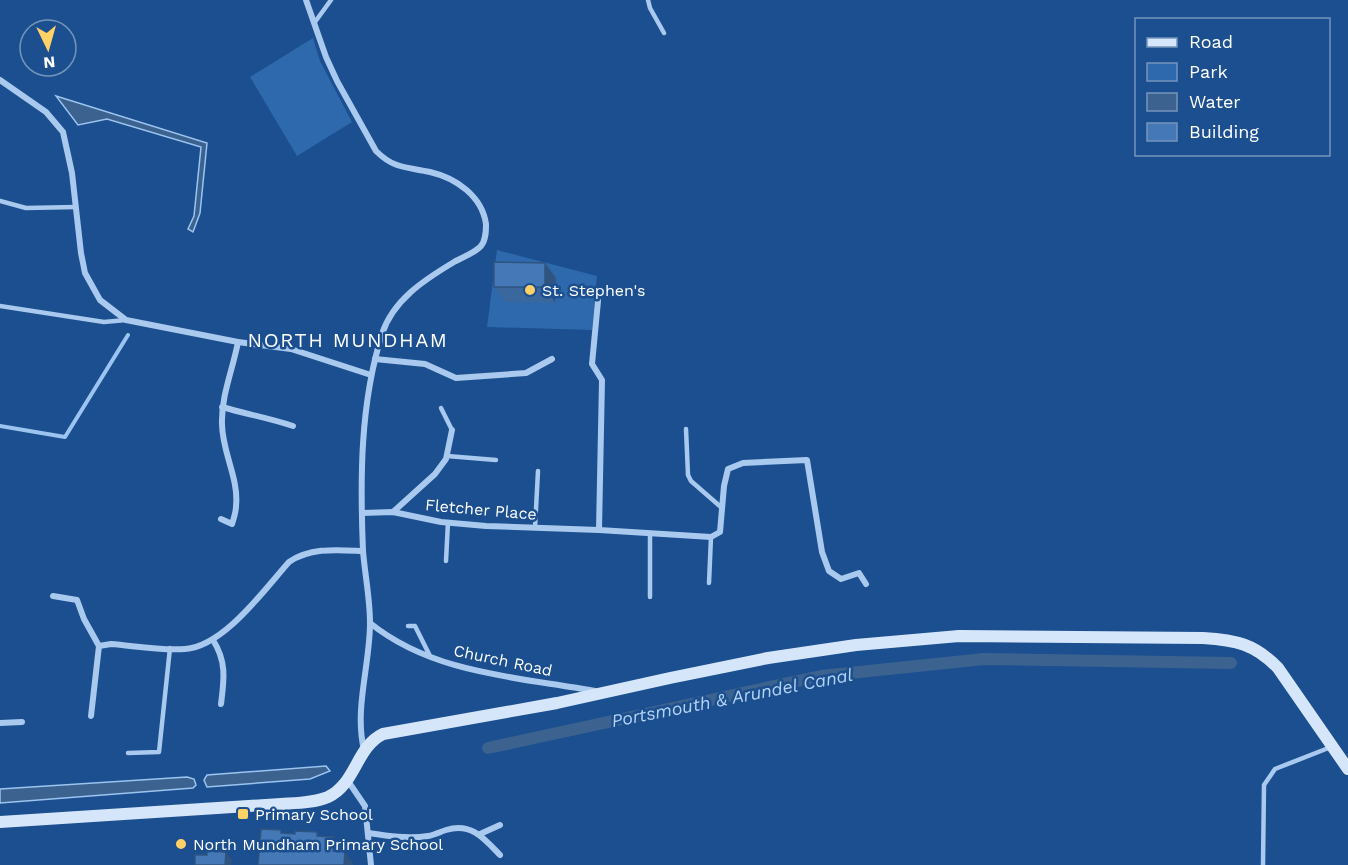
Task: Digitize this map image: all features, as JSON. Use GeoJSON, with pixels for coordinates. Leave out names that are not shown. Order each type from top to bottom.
{"type":"FeatureCollection","features":[{"type":"Feature","properties":{"kind":"main road"},"geometry":{"type":"LineString","coordinates":[[0,822],[321,800],[338,791],[348,781],[365,750],[377,737],[392,732],[557,703],[768,658],[901,640],[960,636],[1033,635],[1215,639],[1240,642],[1266,656],[1278,668],[1348,769]]}},
{"type":"Feature","properties":{"kind":"street"},"geometry":{"type":"LineString","coordinates":[[306,0],[337,81],[376,151],[384,159],[407,169],[430,172],[452,179],[469,191],[477,201],[486,223],[486,234],[481,247],[409,292],[389,316],[371,375],[361,482],[363,550],[370,623],[360,731],[365,750]]}},
{"type":"Feature","properties":{"kind":"street"},"geometry":{"type":"LineString","coordinates":[[0,80],[46,112],[63,132],[72,173],[85,273],[100,300],[126,320],[238,342],[291,349],[371,375]]}},
{"type":"Feature","properties":{"kind":"street"},"geometry":{"type":"LineString","coordinates":[[598,301],[592,364],[602,380],[599,530]]}},
{"type":"Feature","properties":{"kind":"street"},"geometry":{"type":"LineString","coordinates":[[221,519],[232,524],[237,505],[223,443],[222,407],[238,342]]}},
{"type":"Feature","properties":{"kind":"street"},"geometry":{"type":"LineString","coordinates":[[375,359],[425,364],[456,378],[526,373],[552,359]]}},
{"type":"Feature","properties":{"kind":"street"},"geometry":{"type":"LineString","coordinates":[[222,407],[292,426]]}},
{"type":"Feature","properties":{"kind":"street"},"geometry":{"type":"LineString","coordinates":[[393,512],[435,474],[447,456],[452,430]]}},
{"type":"Feature","properties":{"kind":"street"},"geometry":{"type":"LineString","coordinates":[[711,537],[720,532],[724,486],[728,470],[743,463],[807,460],[822,552],[829,571],[841,579],[859,573],[866,584]]}},
{"type":"Feature","properties":{"kind":"street","name":"Fletcher Place"},"geometry":{"type":"LineString","coordinates":[[362,513],[393,512],[448,522],[711,537]]}},
{"type":"Feature","properties":{"kind":"street"},"geometry":{"type":"LineString","coordinates":[[99,646],[111,644],[184,649],[201,646],[213,640],[230,626],[289,562],[299,555],[322,550],[363,550]]}},
{"type":"Feature","properties":{"kind":"street"},"geometry":{"type":"LineString","coordinates":[[52,596],[77,600],[84,619],[99,646],[91,716]]}},
{"type":"Feature","properties":{"kind":"street","name":"Church Road"},"geometry":{"type":"LineString","coordinates":[[370,623],[402,646],[472,670],[513,679],[604,693]]}},
{"type":"Feature","properties":{"kind":"street"},"geometry":{"type":"LineString","coordinates":[[213,640],[219,650],[225,671],[221,704]]}},
{"type":"Feature","properties":{"kind":"street"},"geometry":{"type":"LineString","coordinates":[[0,723],[22,722]]}},
{"type":"Feature","properties":{"kind":"street"},"geometry":{"type":"LineString","coordinates":[[348,781],[365,806],[372,865]]}},
{"type":"Feature","properties":{"kind":"street"},"geometry":{"type":"LineString","coordinates":[[480,834],[501,825]]}},
{"type":"Feature","properties":{"kind":"street"},"geometry":{"type":"LineString","coordinates":[[368,833],[410,837],[430,836],[457,828],[467,828],[480,834],[500,855]]}},
{"type":"Feature","properties":{"kind":"lane"},"geometry":{"type":"LineString","coordinates":[[315,22],[331,0]]}},
{"type":"Feature","properties":{"kind":"lane"},"geometry":{"type":"LineString","coordinates":[[648,0],[664,33]]}},
{"type":"Feature","properties":{"kind":"lane"},"geometry":{"type":"LineString","coordinates":[[0,201],[26,208],[76,207]]}},
{"type":"Feature","properties":{"kind":"lane"},"geometry":{"type":"LineString","coordinates":[[0,306],[104,322],[126,320]]}},
{"type":"Feature","properties":{"kind":"lane"},"geometry":{"type":"LineString","coordinates":[[441,408],[452,430]]}},
{"type":"Feature","properties":{"kind":"lane"},"geometry":{"type":"LineString","coordinates":[[686,429],[688,475],[691,481],[722,508]]}},
{"type":"Feature","properties":{"kind":"lane"},"geometry":{"type":"LineString","coordinates":[[447,456],[496,460]]}},
{"type":"Feature","properties":{"kind":"lane"},"geometry":{"type":"LineString","coordinates":[[536,528],[538,471]]}},
{"type":"Feature","properties":{"kind":"lane"},"geometry":{"type":"LineString","coordinates":[[446,561],[448,522]]}},
{"type":"Feature","properties":{"kind":"lane"},"geometry":{"type":"LineString","coordinates":[[650,533],[650,597]]}},
{"type":"Feature","properties":{"kind":"lane"},"geometry":{"type":"LineString","coordinates":[[709,583],[711,537]]}},
{"type":"Feature","properties":{"kind":"lane"},"geometry":{"type":"LineString","coordinates":[[408,626],[415,626],[430,656]]}},
{"type":"Feature","properties":{"kind":"lane"},"geometry":{"type":"LineString","coordinates":[[128,753],[159,752],[170,648]]}},
{"type":"Feature","properties":{"kind":"lane"},"geometry":{"type":"LineString","coordinates":[[1263,865],[1264,785],[1275,769],[1332,746]]}},
{"type":"Feature","properties":{"kind":"green space"},"geometry":{"type":"Polygon","coordinates":[[[313,38],[320,61],[352,122],[297,156],[250,77],[313,38]]]}},
{"type":"Feature","properties":{"kind":"green space"},"geometry":{"type":"Polygon","coordinates":[[[497,250],[597,276],[592,330],[487,327],[497,250]]]}},
{"type":"Feature","properties":{"kind":"water"},"geometry":{"type":"Polygon","coordinates":[[[56,96],[207,143],[200,213],[193,232],[188,229],[194,216],[201,147],[107,119],[78,125],[56,96]]]}},
{"type":"Feature","properties":{"kind":"water"},"geometry":{"type":"Polygon","coordinates":[[[326,766],[330,771],[310,779],[207,787],[204,780],[207,775],[326,766]]]}},
{"type":"Feature","properties":{"kind":"water"},"geometry":{"type":"Polygon","coordinates":[[[187,777],[194,779],[196,785],[193,788],[0,803],[0,789],[187,777]]]}},
{"type":"Feature","properties":{"kind":"building"},"geometry":{"type":"Polygon","coordinates":[[[494,262],[545,263],[545,287],[494,287],[494,262]]]}},
{"type":"Feature","properties":{"kind":"building"},"geometry":{"type":"Polygon","coordinates":[[[261,829],[281,830],[281,833],[295,834],[295,831],[317,832],[317,836],[334,837],[333,851],[345,852],[344,865],[258,865],[261,829]]]}},
{"type":"Feature","properties":{"kind":"building"},"geometry":{"type":"Polygon","coordinates":[[[207,851],[226,852],[225,865],[195,865],[195,855],[207,855],[207,851]]]}},
{"type":"Feature","properties":{"kind":"waterway"},"geometry":{"type":"LineString","coordinates":[[0,426],[65,437],[128,335]]}},
{"type":"Feature","properties":{"kind":"waterway","name":"Portsmouth & Arundel Canal"},"geometry":{"type":"LineString","coordinates":[[488,748],[821,676],[984,659],[1231,663]]}},
{"type":"Feature","properties":{"kind":"place","name":"St. Stephen's"},"geometry":{"type":"Point","coordinates":[530,290]}},
{"type":"Feature","properties":{"kind":"place","name":"Primary School"},"geometry":{"type":"Point","coordinates":[243,814]}},
{"type":"Feature","properties":{"kind":"place","name":"North Mundham Primary School"},"geometry":{"type":"Point","coordinates":[181,844]}},
{"type":"Feature","properties":{"kind":"district","name":"NORTH MUNDHAM"},"geometry":{"type":"Point","coordinates":[348,340]}}]}
